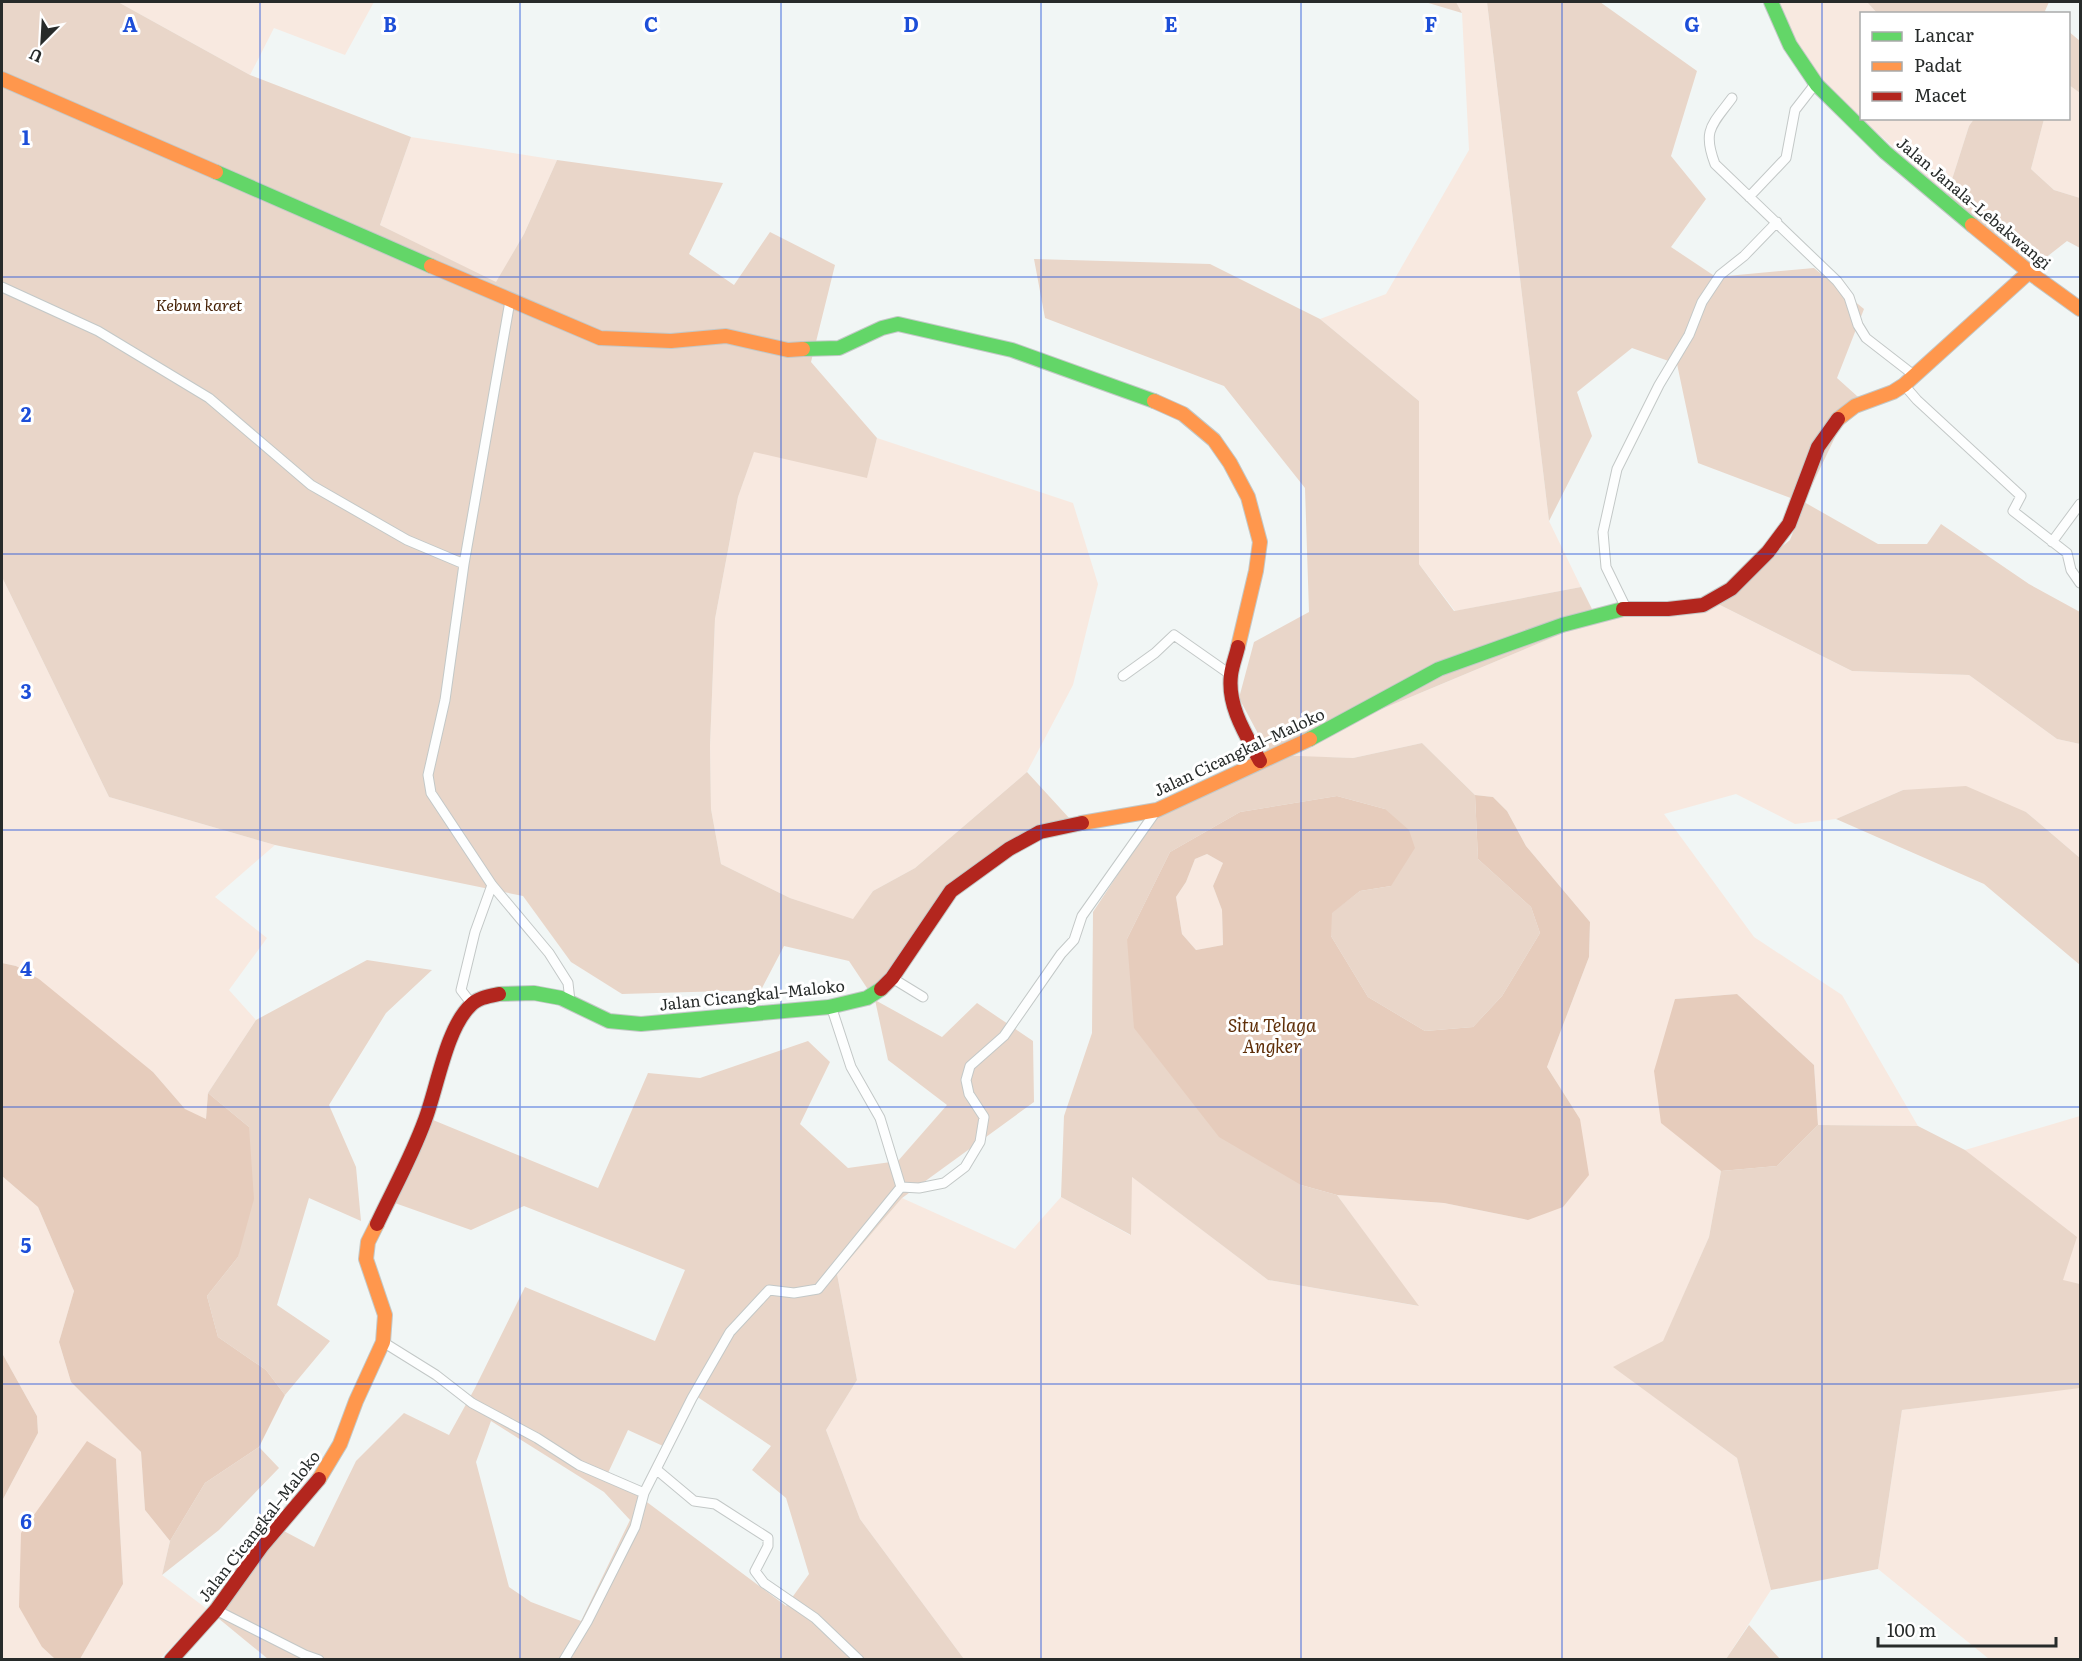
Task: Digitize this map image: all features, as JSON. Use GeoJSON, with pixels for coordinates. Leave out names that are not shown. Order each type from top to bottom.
{"type":"FeatureCollection","features":[{"type":"Feature","properties":{"kind":"street","name":"Jalan Janala–Lebakwangi"},"geometry":{"type":"LineString","coordinates":[[1771,2],[1784,35],[1816,83],[1899,165],[2029,272],[2080,309]]}},
{"type":"Feature","properties":{"kind":"street"},"geometry":{"type":"LineString","coordinates":[[2,79],[510,301],[600,338],[671,341],[726,336],[788,350],[839,348],[882,328],[898,324],[1012,350],[1147,398],[1183,414],[1214,440],[1230,463],[1248,497],[1260,542],[1256,571],[1231,675],[1230,692],[1238,719],[1260,761]]}},
{"type":"Feature","properties":{"kind":"street"},"geometry":{"type":"LineString","coordinates":[[1749,197],[1786,158],[1795,110],[1816,83]]}},
{"type":"Feature","properties":{"kind":"street"},"geometry":{"type":"LineString","coordinates":[[1732,98],[1709,129],[1709,147],[1715,164],[1837,280],[1849,297],[1858,325],[1866,338],[1909,380],[1917,400],[2020,496],[2013,511],[2067,553],[2072,570],[2080,583]]}},
{"type":"Feature","properties":{"kind":"street"},"geometry":{"type":"LineString","coordinates":[[1626,608],[1606,567],[1603,532],[1617,469],[1659,385],[1689,335],[1702,302],[1720,275],[1744,256],[1777,222]]}},
{"type":"Feature","properties":{"kind":"street","name":"Jalan Cicangkal–Maloko"},"geometry":{"type":"LineString","coordinates":[[171,1659],[216,1610],[262,1546],[324,1474],[340,1444],[356,1401],[383,1342],[385,1315],[366,1259],[368,1242],[422,1130],[453,1035],[461,1016],[471,1004],[489,996],[513,992],[538,994],[570,1001],[607,1022],[624,1024],[669,1022],[831,1006],[866,998],[892,978],[951,891],[1009,849],[1040,832],[1157,810],[1304,742],[1439,669],[1562,625],[1626,608],[1668,609],[1703,605],[1731,588],[1768,552],[1789,524],[1818,447],[1836,421],[1855,406],[1893,392],[1909,380],[2029,272]]}},
{"type":"Feature","properties":{"kind":"street"},"geometry":{"type":"LineString","coordinates":[[2,288],[98,331],[209,398],[311,485],[407,540],[464,564]]}},
{"type":"Feature","properties":{"kind":"street"},"geometry":{"type":"LineString","coordinates":[[510,301],[464,564],[445,700],[428,775],[430,794],[492,885],[549,953],[568,983],[570,1001]]}},
{"type":"Feature","properties":{"kind":"street"},"geometry":{"type":"LineString","coordinates":[[2052,542],[2080,504]]}},
{"type":"Feature","properties":{"kind":"street"},"geometry":{"type":"LineString","coordinates":[[1123,676],[1155,653],[1174,635],[1231,675]]}},
{"type":"Feature","properties":{"kind":"street"},"geometry":{"type":"LineString","coordinates":[[901,1187],[919,1188],[944,1183],[965,1167],[980,1142],[984,1117],[969,1094],[966,1080],[970,1066],[1004,1036],[1061,954],[1074,940],[1082,916],[1157,810]]}},
{"type":"Feature","properties":{"kind":"street"},"geometry":{"type":"LineString","coordinates":[[471,1004],[461,990],[475,932],[492,885]]}},
{"type":"Feature","properties":{"kind":"street"},"geometry":{"type":"LineString","coordinates":[[892,978],[923,997]]}},
{"type":"Feature","properties":{"kind":"street"},"geometry":{"type":"LineString","coordinates":[[831,1006],[851,1067],[880,1118],[901,1187]]}},
{"type":"Feature","properties":{"kind":"street"},"geometry":{"type":"LineString","coordinates":[[564,1659],[587,1622],[634,1527],[644,1493],[692,1398],[730,1332],[769,1290],[794,1293],[818,1289],[901,1187]]}},
{"type":"Feature","properties":{"kind":"street"},"geometry":{"type":"LineString","coordinates":[[383,1342],[436,1375],[472,1403],[537,1438],[579,1465],[644,1493]]}},
{"type":"Feature","properties":{"kind":"street"},"geometry":{"type":"LineString","coordinates":[[657,1470],[694,1501],[715,1504],[768,1538],[768,1546],[755,1571],[764,1583],[815,1618],[859,1659]]}},
{"type":"Feature","properties":{"kind":"street"},"geometry":{"type":"LineString","coordinates":[[216,1610],[305,1655],[319,1659]]}},
{"type":"Feature","properties":{"kind":"shaded area"},"geometry":{"type":"Polygon","coordinates":[[[118,2],[374,2],[345,55],[274,28],[250,75],[118,2]]]}},
{"type":"Feature","properties":{"kind":"shaded area"},"geometry":{"type":"Polygon","coordinates":[[[1456,2],[1487,2],[1549,521],[1581,587],[1455,611],[1419,564],[1419,401],[1320,319],[1386,294],[1469,150],[1462,13],[1456,2]]]}},
{"type":"Feature","properties":{"kind":"shaded area"},"geometry":{"type":"Polygon","coordinates":[[[1774,2],[1867,2],[1876,12],[1860,12],[1860,117],[1817,79],[1774,2]]]}},
{"type":"Feature","properties":{"kind":"shaded area"},"geometry":{"type":"Polygon","coordinates":[[[2070,86],[2080,93],[2080,198],[2054,190],[2031,169],[2044,120],[2070,120],[2070,86]]]}},
{"type":"Feature","properties":{"kind":"shaded area"},"geometry":{"type":"Polygon","coordinates":[[[1863,120],[1973,120],[1969,126],[1947,195],[1863,120]]]}},
{"type":"Feature","properties":{"kind":"shaded area"},"geometry":{"type":"Polygon","coordinates":[[[411,137],[557,160],[524,234],[496,283],[380,225],[411,137]]]}},
{"type":"Feature","properties":{"kind":"shaded area"},"geometry":{"type":"Polygon","coordinates":[[[877,438],[1073,503],[1098,584],[1073,685],[1027,772],[915,868],[873,891],[853,920],[790,898],[721,864],[711,809],[710,746],[715,619],[738,497],[754,451],[867,477],[877,438]]]}},
{"type":"Feature","properties":{"kind":"shaded area"},"geometry":{"type":"Polygon","coordinates":[[[2,577],[109,797],[275,845],[215,897],[267,938],[229,990],[256,1020],[208,1093],[206,1120],[185,1109],[153,1072],[16,966],[2,963],[2,577]]]}},
{"type":"Feature","properties":{"kind":"shaded area"},"geometry":{"type":"Polygon","coordinates":[[[1714,602],[1852,671],[1969,675],[2057,739],[2080,744],[2080,858],[2026,812],[1903,790],[1836,819],[1795,824],[1736,794],[1664,814],[1754,937],[1842,995],[1918,1126],[1818,1125],[1814,1065],[1737,994],[1675,999],[1661,1122],[1721,1171],[1709,1237],[1663,1342],[1614,1367],[1737,1458],[1771,1590],[1726,1659],[964,1659],[860,1519],[826,1430],[857,1380],[837,1274],[902,1198],[1015,1249],[1061,1197],[1130,1235],[1131,1176],[1268,1280],[1418,1306],[1337,1195],[1444,1203],[1528,1220],[1580,1119],[1547,1067],[1589,957],[1590,922],[1526,846],[1507,811],[1493,797],[1475,795],[1422,743],[1353,758],[1270,756],[1597,619],[1641,608],[1714,602]]]}},
{"type":"Feature","properties":{"kind":"shaded area"},"geometry":{"type":"Polygon","coordinates":[[[1207,854],[1223,863],[1213,886],[1222,910],[1223,945],[1196,950],[1182,934],[1176,897],[1186,882],[1195,859],[1207,854]]]}},
{"type":"Feature","properties":{"kind":"shaded area"},"geometry":{"type":"Polygon","coordinates":[[[2080,1116],[2080,1284],[2063,1281],[1965,1150],[2080,1116]]]}},
{"type":"Feature","properties":{"kind":"shaded area"},"geometry":{"type":"Polygon","coordinates":[[[2,1176],[38,1207],[74,1291],[59,1342],[71,1382],[141,1452],[145,1510],[170,1541],[162,1575],[207,1609],[160,1659],[80,1659],[123,1584],[116,1459],[42,1647],[55,1659],[2,1659],[2,1501],[38,1433],[37,1416],[2,1353],[2,1176]]]}},
{"type":"Feature","properties":{"kind":"shaded area"},"geometry":{"type":"Polygon","coordinates":[[[2080,1388],[2080,1659],[1989,1659],[1878,1569],[1902,1410],[2080,1388]]]}},
{"type":"Feature","properties":{"kind":"green space","name":"Kebun karet"},"geometry":{"type":"Polygon","coordinates":[[[2,2],[118,2],[250,75],[411,137],[380,225],[496,282],[524,234],[557,160],[723,183],[689,254],[734,285],[770,232],[835,265],[811,362],[877,438],[867,478],[754,452],[738,497],[715,619],[710,746],[711,809],[721,864],[790,898],[853,919],[873,891],[915,868],[1027,772],[1070,819],[951,892],[875,1000],[849,961],[784,946],[761,990],[622,994],[571,962],[523,896],[275,845],[109,797],[2,577],[2,2]]]}},
{"type":"Feature","properties":{"kind":"green space"},"geometry":{"type":"Polygon","coordinates":[[[1425,2],[1456,2],[1462,13],[1425,2]]]}},
{"type":"Feature","properties":{"kind":"green space"},"geometry":{"type":"Polygon","coordinates":[[[1487,2],[1600,2],[1697,71],[1671,156],[1706,199],[1671,247],[1716,277],[1814,268],[1864,309],[1837,378],[1867,405],[1839,429],[1804,502],[1878,544],[1927,544],[1941,524],[2029,584],[2080,612],[2080,744],[2057,739],[1969,675],[1852,671],[1714,602],[1790,540],[1804,503],[1698,463],[1677,364],[1632,348],[1577,392],[1592,436],[1549,521],[1487,2]]]}},
{"type":"Feature","properties":{"kind":"green space"},"geometry":{"type":"Polygon","coordinates":[[[1867,2],[2049,2],[2046,12],[1876,12],[1867,2]]]}},
{"type":"Feature","properties":{"kind":"green space"},"geometry":{"type":"Polygon","coordinates":[[[2070,33],[2080,41],[2080,93],[2070,86],[2070,33]]]}},
{"type":"Feature","properties":{"kind":"green space"},"geometry":{"type":"Polygon","coordinates":[[[1973,120],[2044,120],[2031,169],[2054,190],[2080,198],[2080,248],[2067,241],[2030,270],[1947,195],[1969,126],[1973,120]]]}},
{"type":"Feature","properties":{"kind":"green space"},"geometry":{"type":"Polygon","coordinates":[[[1034,259],[1210,264],[1320,319],[1419,401],[1419,564],[1454,611],[1581,587],[1597,619],[1272,755],[1353,758],[1422,743],[1475,795],[1478,859],[1531,907],[1540,933],[1502,996],[1473,1027],[1425,1031],[1368,997],[1331,936],[1331,913],[1360,891],[1391,886],[1385,809],[1337,796],[1240,812],[1170,852],[1127,939],[1301,1185],[1337,1195],[1419,1306],[1268,1280],[1132,1177],[1131,1235],[1061,1197],[1064,1116],[1092,1033],[1093,912],[1159,812],[1270,756],[1239,698],[1254,642],[1309,612],[1305,488],[1224,386],[1045,318],[1034,259]]]}},
{"type":"Feature","properties":{"kind":"green space"},"geometry":{"type":"Polygon","coordinates":[[[1966,786],[2026,812],[2080,858],[2080,965],[1984,884],[1836,819],[1903,790],[1966,786]]]}},
{"type":"Feature","properties":{"kind":"green space"},"geometry":{"type":"Polygon","coordinates":[[[367,960],[432,970],[386,1013],[329,1105],[356,1167],[361,1221],[309,1198],[277,1305],[330,1341],[285,1395],[266,1370],[218,1337],[207,1296],[238,1257],[249,1127],[208,1093],[256,1020],[367,960]]]}},
{"type":"Feature","properties":{"kind":"green space"},"geometry":{"type":"Polygon","coordinates":[[[875,1000],[942,1037],[977,1003],[1033,1041],[1034,1102],[902,1198],[837,1274],[857,1380],[826,1430],[860,1519],[964,1659],[268,1659],[207,1609],[282,1530],[314,1547],[356,1461],[404,1413],[449,1435],[525,1287],[655,1341],[685,1270],[524,1206],[471,1230],[392,1202],[398,1182],[433,1120],[598,1188],[648,1073],[700,1078],[808,1041],[830,1062],[800,1124],[848,1168],[898,1161],[947,1105],[888,1060],[875,1000]],[[696,1396],[663,1446],[628,1430],[608,1473],[786,1606],[809,1574],[786,1498],[752,1470],[771,1446],[696,1396]],[[491,1421],[476,1462],[509,1587],[531,1602],[581,1621],[630,1520],[604,1492],[491,1421]]]}},
{"type":"Feature","properties":{"kind":"green space"},"geometry":{"type":"Polygon","coordinates":[[[1818,1125],[1918,1126],[1965,1150],[2077,1237],[2063,1280],[2080,1284],[2080,1388],[1902,1410],[1878,1569],[1771,1590],[1737,1458],[1613,1367],[1663,1341],[1709,1237],[1721,1171],[1777,1166],[1818,1125]]]}},
{"type":"Feature","properties":{"kind":"green space"},"geometry":{"type":"Polygon","coordinates":[[[259,1447],[279,1468],[219,1530],[162,1575],[170,1541],[205,1483],[259,1447]]]}},
{"type":"Feature","properties":{"kind":"green space"},"geometry":{"type":"Polygon","coordinates":[[[1749,1625],[1780,1659],[1726,1659],[1749,1625]]]}},
{"type":"Feature","properties":{"kind":"water","name":"Situ Telaga Angker"},"geometry":{"type":"Polygon","coordinates":[[[1475,795],[1493,797],[1507,811],[1526,846],[1590,922],[1589,957],[1547,1067],[1580,1119],[1589,1175],[1563,1207],[1528,1220],[1444,1203],[1337,1195],[1301,1185],[1219,1137],[1134,1028],[1127,939],[1170,852],[1240,812],[1337,796],[1385,809],[1409,830],[1415,848],[1391,886],[1360,891],[1332,913],[1331,936],[1368,997],[1425,1031],[1473,1027],[1502,996],[1540,933],[1531,907],[1478,859],[1475,795]],[[1207,854],[1195,859],[1186,882],[1176,897],[1182,934],[1196,950],[1223,945],[1222,910],[1213,886],[1223,863],[1207,854]]]}},
{"type":"Feature","properties":{"kind":"water"},"geometry":{"type":"Polygon","coordinates":[[[2,963],[16,966],[39,979],[153,1072],[185,1109],[206,1119],[208,1093],[249,1127],[254,1199],[238,1257],[207,1296],[218,1337],[266,1370],[285,1395],[259,1447],[205,1483],[170,1541],[145,1510],[141,1452],[71,1382],[59,1342],[74,1291],[38,1207],[2,1176],[2,963]]]}},
{"type":"Feature","properties":{"kind":"water"},"geometry":{"type":"Polygon","coordinates":[[[1737,994],[1814,1065],[1818,1125],[1777,1166],[1721,1171],[1661,1123],[1654,1071],[1675,999],[1737,994]]]}},
{"type":"Feature","properties":{"kind":"water"},"geometry":{"type":"Polygon","coordinates":[[[2,1353],[37,1416],[38,1433],[2,1501],[2,1353]]]}},
{"type":"Feature","properties":{"kind":"water"},"geometry":{"type":"Polygon","coordinates":[[[87,1441],[116,1459],[123,1584],[80,1659],[55,1659],[42,1647],[19,1607],[21,1533],[87,1441]]]}},
{"type":"Feature","properties":{"kind":"traffic: fast"},"geometry":{"type":"LineString","coordinates":[[1771,2],[1790,45],[1817,85],[1885,152],[1972,225]]}},
{"type":"Feature","properties":{"kind":"traffic: fast"},"geometry":{"type":"LineString","coordinates":[[216,172],[431,266]]}},
{"type":"Feature","properties":{"kind":"traffic: fast"},"geometry":{"type":"LineString","coordinates":[[803,349],[839,348],[882,328],[898,324],[1012,350],[1154,401]]}},
{"type":"Feature","properties":{"kind":"traffic: fast"},"geometry":{"type":"LineString","coordinates":[[1310,739],[1439,669],[1562,625],[1623,609]]}},
{"type":"Feature","properties":{"kind":"traffic: fast"},"geometry":{"type":"LineString","coordinates":[[499,994],[534,993],[561,998],[609,1021],[641,1024],[829,1007],[867,998],[881,989]]}},
{"type":"Feature","properties":{"kind":"traffic: slow"},"geometry":{"type":"LineString","coordinates":[[2,79],[216,172]]}},
{"type":"Feature","properties":{"kind":"traffic: slow"},"geometry":{"type":"LineString","coordinates":[[1972,225],[2033,275],[2080,309]]}},
{"type":"Feature","properties":{"kind":"traffic: slow"},"geometry":{"type":"LineString","coordinates":[[431,266],[600,338],[671,341],[726,336],[788,350],[803,349]]}},
{"type":"Feature","properties":{"kind":"traffic: slow"},"geometry":{"type":"LineString","coordinates":[[1838,419],[1855,406],[1893,392],[1904,385],[2029,272]]}},
{"type":"Feature","properties":{"kind":"traffic: slow"},"geometry":{"type":"LineString","coordinates":[[1154,401],[1183,414],[1214,440],[1230,463],[1248,497],[1260,542],[1256,571],[1238,647]]}},
{"type":"Feature","properties":{"kind":"traffic: slow"},"geometry":{"type":"LineString","coordinates":[[1082,823],[1157,810],[1310,739]]}},
{"type":"Feature","properties":{"kind":"traffic: slow"},"geometry":{"type":"LineString","coordinates":[[319,1479],[340,1444],[356,1401],[383,1342],[385,1315],[366,1259],[368,1242],[377,1224]]}},
{"type":"Feature","properties":{"kind":"traffic: jam"},"geometry":{"type":"LineString","coordinates":[[1623,609],[1668,609],[1703,605],[1731,589],[1768,552],[1789,524],[1818,447],[1838,419]]}},
{"type":"Feature","properties":{"kind":"traffic: jam"},"geometry":{"type":"LineString","coordinates":[[1238,647],[1231,675],[1232,698],[1239,720],[1260,761]]}},
{"type":"Feature","properties":{"kind":"traffic: jam"},"geometry":{"type":"LineString","coordinates":[[881,989],[892,978],[951,891],[1009,849],[1040,832],[1082,823]]}},
{"type":"Feature","properties":{"kind":"traffic: jam"},"geometry":{"type":"LineString","coordinates":[[377,1224],[420,1133],[448,1044],[455,1029],[473,1003],[499,994]]}},
{"type":"Feature","properties":{"kind":"traffic: jam"},"geometry":{"type":"LineString","coordinates":[[171,1660],[216,1610],[262,1546],[319,1479]]}}]}
